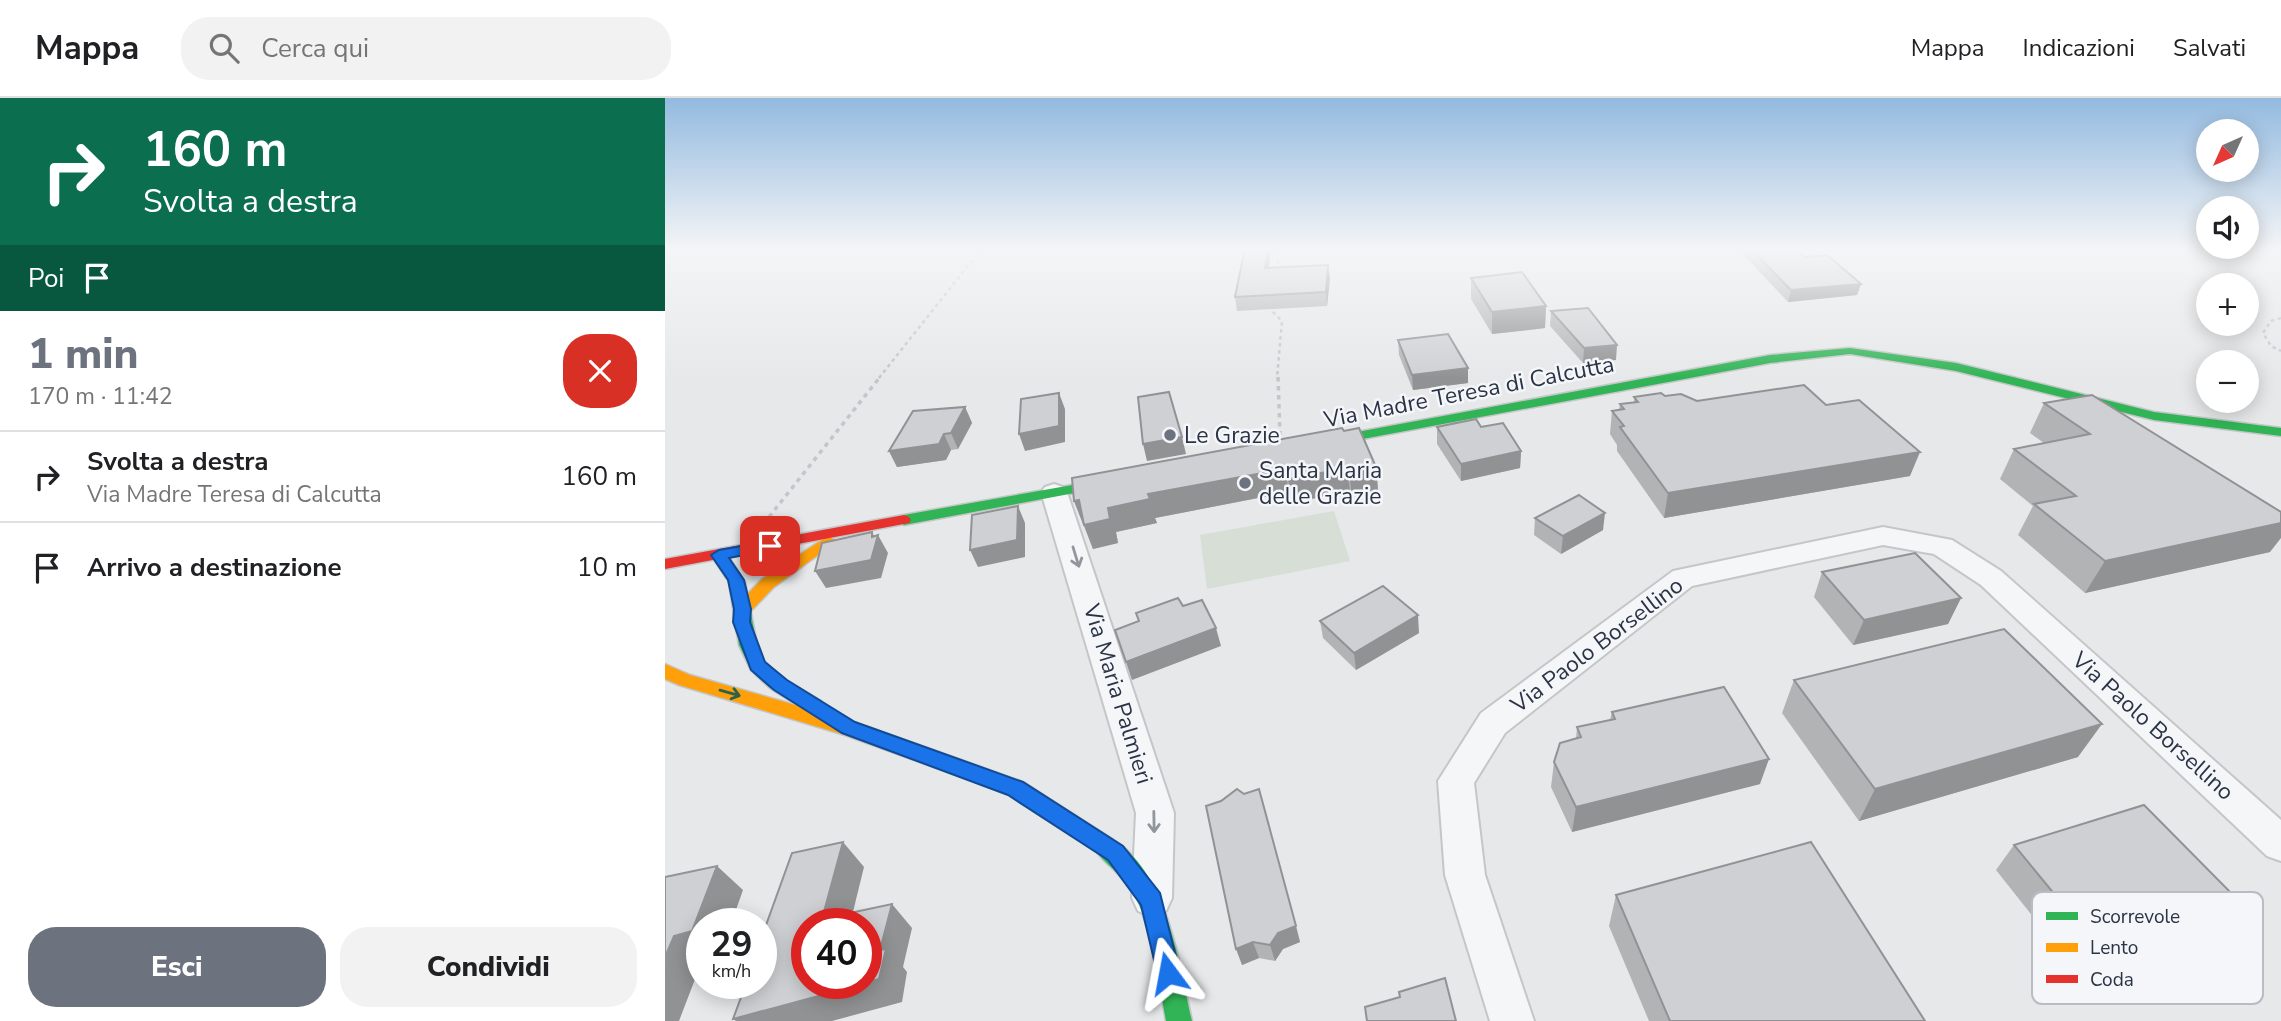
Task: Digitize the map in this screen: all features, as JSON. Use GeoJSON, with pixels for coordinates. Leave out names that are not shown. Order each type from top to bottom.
{"type":"FeatureCollection","features":[{"type":"Feature","properties":{"kind":"main road","name":"Via Madre Teresa di Calcutta"},"geometry":{"type":"LineString","coordinates":[[1282,450],[1770,359],[1850,351],[1956,367],[2154,416],[2281,432]]}},
{"type":"Feature","properties":{"kind":"main road"},"geometry":{"type":"LineString","coordinates":[[665,564],[1135,477]]}},
{"type":"Feature","properties":{"kind":"main road"},"geometry":{"type":"LineString","coordinates":[[743,609],[768,583],[798,560],[852,530]]}},
{"type":"Feature","properties":{"kind":"main road"},"geometry":{"type":"LineString","coordinates":[[719,555],[736,580],[743,609],[741,622],[747,644],[758,666],[781,685],[848,728]]}},
{"type":"Feature","properties":{"kind":"main road"},"geometry":{"type":"LineString","coordinates":[[684,577],[719,555]]}},
{"type":"Feature","properties":{"kind":"main road"},"geometry":{"type":"LineString","coordinates":[[665,671],[685,680],[848,728],[1016,788],[1115,853],[1152,901],[1179,1021]]}},
{"type":"Feature","properties":{"kind":"street","name":"Via Maria Palmieri"},"geometry":{"type":"LineString","coordinates":[[1054,492],[1155,813],[1152,901]]}},
{"type":"Feature","properties":{"kind":"street","name":"Via Paolo Borsellino"},"geometry":{"type":"LineString","coordinates":[[1512,1021],[1465,875],[1456,781],[1493,723],[1683,578],[1883,536],[1942,546],[1991,578],[2281,844]]}},
{"type":"Feature","properties":{"kind":"path"},"geometry":{"type":"LineString","coordinates":[[743,551],[948,291]]}},
{"type":"Feature","properties":{"kind":"path"},"geometry":{"type":"LineString","coordinates":[[1274,299],[1273,312],[1282,321],[1276,396],[1282,450]]}},
{"type":"Feature","properties":{"kind":"path"},"geometry":{"type":"LineString","coordinates":[[2281,318],[2271,321],[2263,333],[2271,346],[2281,351]]}},
{"type":"Feature","properties":{"kind":"shaded area"},"geometry":{"type":"Polygon","coordinates":[[[1334,511],[1350,561],[1207,589],[1200,535],[1334,511]]]}},
{"type":"Feature","properties":{"kind":"building"},"geometry":{"type":"Polygon","coordinates":[[[1236,291],[1326,291],[1326,292],[1235,297],[1236,291]]]}},
{"type":"Feature","properties":{"kind":"building"},"geometry":{"type":"Polygon","coordinates":[[[1479,291],[1535,291],[1546,306],[1492,312],[1479,291]]]}},
{"type":"Feature","properties":{"kind":"building"},"geometry":{"type":"Polygon","coordinates":[[[1588,308],[1617,345],[1584,348],[1551,311],[1588,308]]]}},
{"type":"Feature","properties":{"kind":"building"},"geometry":{"type":"Polygon","coordinates":[[[1448,334],[1468,368],[1412,375],[1398,340],[1448,334]]]}},
{"type":"Feature","properties":{"kind":"building"},"geometry":{"type":"Polygon","coordinates":[[[1804,385],[1826,405],[1859,400],[1920,452],[1668,493],[1620,427],[1624,426],[1612,411],[1624,409],[1620,404],[1638,402],[1634,397],[1661,393],[1665,396],[1681,394],[1697,401],[1804,385]]]}},
{"type":"Feature","properties":{"kind":"building"},"geometry":{"type":"Polygon","coordinates":[[[1169,392],[1182,437],[1143,444],[1138,397],[1169,392]]]}},
{"type":"Feature","properties":{"kind":"building"},"geometry":{"type":"Polygon","coordinates":[[[1059,393],[1059,426],[1019,434],[1021,399],[1059,393]]]}},
{"type":"Feature","properties":{"kind":"building"},"geometry":{"type":"Polygon","coordinates":[[[2092,395],[2281,512],[2281,523],[2105,561],[2034,504],[2076,496],[2014,449],[2090,434],[2044,403],[2092,395]]]}},
{"type":"Feature","properties":{"kind":"building"},"geometry":{"type":"Polygon","coordinates":[[[965,407],[951,433],[944,434],[939,444],[889,451],[913,411],[965,407]]]}},
{"type":"Feature","properties":{"kind":"building"},"geometry":{"type":"Polygon","coordinates":[[[1476,419],[1481,427],[1503,423],[1521,451],[1461,464],[1437,427],[1476,419]]]}},
{"type":"Feature","properties":{"kind":"building"},"geometry":{"type":"Polygon","coordinates":[[[1342,428],[1344,431],[1359,428],[1376,467],[1349,472],[1347,468],[1288,479],[1285,469],[1148,494],[1150,499],[1108,508],[1110,519],[1084,525],[1079,500],[1074,501],[1072,478],[1342,428]]]}},
{"type":"Feature","properties":{"kind":"building"},"geometry":{"type":"Polygon","coordinates":[[[1579,495],[1605,513],[1563,536],[1535,518],[1579,495]]]}},
{"type":"Feature","properties":{"kind":"building"},"geometry":{"type":"Polygon","coordinates":[[[1018,506],[1017,540],[970,550],[972,515],[1018,506]]]}},
{"type":"Feature","properties":{"kind":"building"},"geometry":{"type":"Polygon","coordinates":[[[872,532],[872,537],[878,535],[871,560],[815,571],[822,543],[872,532]]]}},
{"type":"Feature","properties":{"kind":"building"},"geometry":{"type":"Polygon","coordinates":[[[1915,553],[1961,598],[1864,620],[1822,572],[1915,553]]]}},
{"type":"Feature","properties":{"kind":"building"},"geometry":{"type":"Polygon","coordinates":[[[1383,586],[1418,615],[1354,653],[1320,621],[1383,586]]]}},
{"type":"Feature","properties":{"kind":"building"},"geometry":{"type":"Polygon","coordinates":[[[1178,598],[1183,606],[1202,600],[1216,628],[1126,662],[1115,630],[1139,621],[1136,613],[1178,598]]]}},
{"type":"Feature","properties":{"kind":"building"},"geometry":{"type":"Polygon","coordinates":[[[2004,629],[2102,724],[1875,789],[1794,680],[2004,629]]]}},
{"type":"Feature","properties":{"kind":"building"},"geometry":{"type":"Polygon","coordinates":[[[1724,687],[1769,759],[1576,807],[1554,762],[1560,743],[1581,737],[1577,727],[1615,719],[1612,712],[1724,687]]]}},
{"type":"Feature","properties":{"kind":"building"},"geometry":{"type":"Polygon","coordinates":[[[1237,789],[1244,794],[1259,789],[1296,926],[1278,933],[1270,945],[1253,942],[1236,949],[1206,806],[1221,801],[1237,789]]]}},
{"type":"Feature","properties":{"kind":"building"},"geometry":{"type":"Polygon","coordinates":[[[2144,805],[2230,892],[2053,892],[2014,845],[2144,805]]]}},
{"type":"Feature","properties":{"kind":"building"},"geometry":{"type":"Polygon","coordinates":[[[843,842],[825,908],[791,908],[791,999],[807,999],[733,1019],[740,999],[777,999],[777,908],[772,908],[792,853],[843,842]]]}},
{"type":"Feature","properties":{"kind":"building"},"geometry":{"type":"Polygon","coordinates":[[[1811,842],[1925,1021],[1670,1021],[1616,895],[1811,842]]]}},
{"type":"Feature","properties":{"kind":"building"},"geometry":{"type":"Polygon","coordinates":[[[717,866],[701,908],[686,908],[686,933],[674,936],[665,957],[665,877],[717,866]]]}},
{"type":"Feature","properties":{"kind":"building"},"geometry":{"type":"Polygon","coordinates":[[[892,904],[882,942],[882,908],[873,908],[892,904]]]}},
{"type":"Feature","properties":{"kind":"building"},"geometry":{"type":"Polygon","coordinates":[[[886,949],[882,966],[882,950],[886,949]]]}},
{"type":"Feature","properties":{"kind":"building"},"geometry":{"type":"Polygon","coordinates":[[[1445,978],[1456,1021],[1367,1021],[1365,1007],[1400,997],[1399,992],[1445,978]]]}},
{"type":"Feature","properties":{"kind":"traffic: fast"},"geometry":{"type":"LineString","coordinates":[[1309,445],[1770,359],[1850,351],[1956,367],[2154,416],[2281,432]]}},
{"type":"Feature","properties":{"kind":"traffic: fast"},"geometry":{"type":"LineString","coordinates":[[904,520],[1123,480]]}},
{"type":"Feature","properties":{"kind":"traffic: fast"},"geometry":{"type":"LineString","coordinates":[[719,555],[737,582],[748,645],[757,665],[776,683],[814,706]]}},
{"type":"Feature","properties":{"kind":"traffic: fast"},"geometry":{"type":"LineString","coordinates":[[1104,846],[1123,862],[1138,880],[1149,902],[1158,925],[1179,1021]]}},
{"type":"Feature","properties":{"kind":"traffic: slow"},"geometry":{"type":"LineString","coordinates":[[743,609],[768,583],[828,541]]}},
{"type":"Feature","properties":{"kind":"traffic: slow"},"geometry":{"type":"LineString","coordinates":[[665,671],[685,680],[848,728],[1016,788],[1104,846]]}},
{"type":"Feature","properties":{"kind":"traffic: jam"},"geometry":{"type":"LineString","coordinates":[[665,564],[904,520]]}},
{"type":"Feature","properties":{"kind":"place","name":"Le Grazie"},"geometry":{"type":"Point","coordinates":[1170,435]}},
{"type":"Feature","properties":{"kind":"place","name":"Santa Maria delle Grazie"},"geometry":{"type":"Point","coordinates":[1245,483]}},
{"type":"Feature","properties":{"kind":"route"},"geometry":{"type":"LineString","coordinates":[[770,546],[719,555],[736,580],[743,609],[741,622],[747,644],[758,666],[781,685],[848,728],[1016,788],[1115,853],[1152,901],[1168,973]]}}]}
